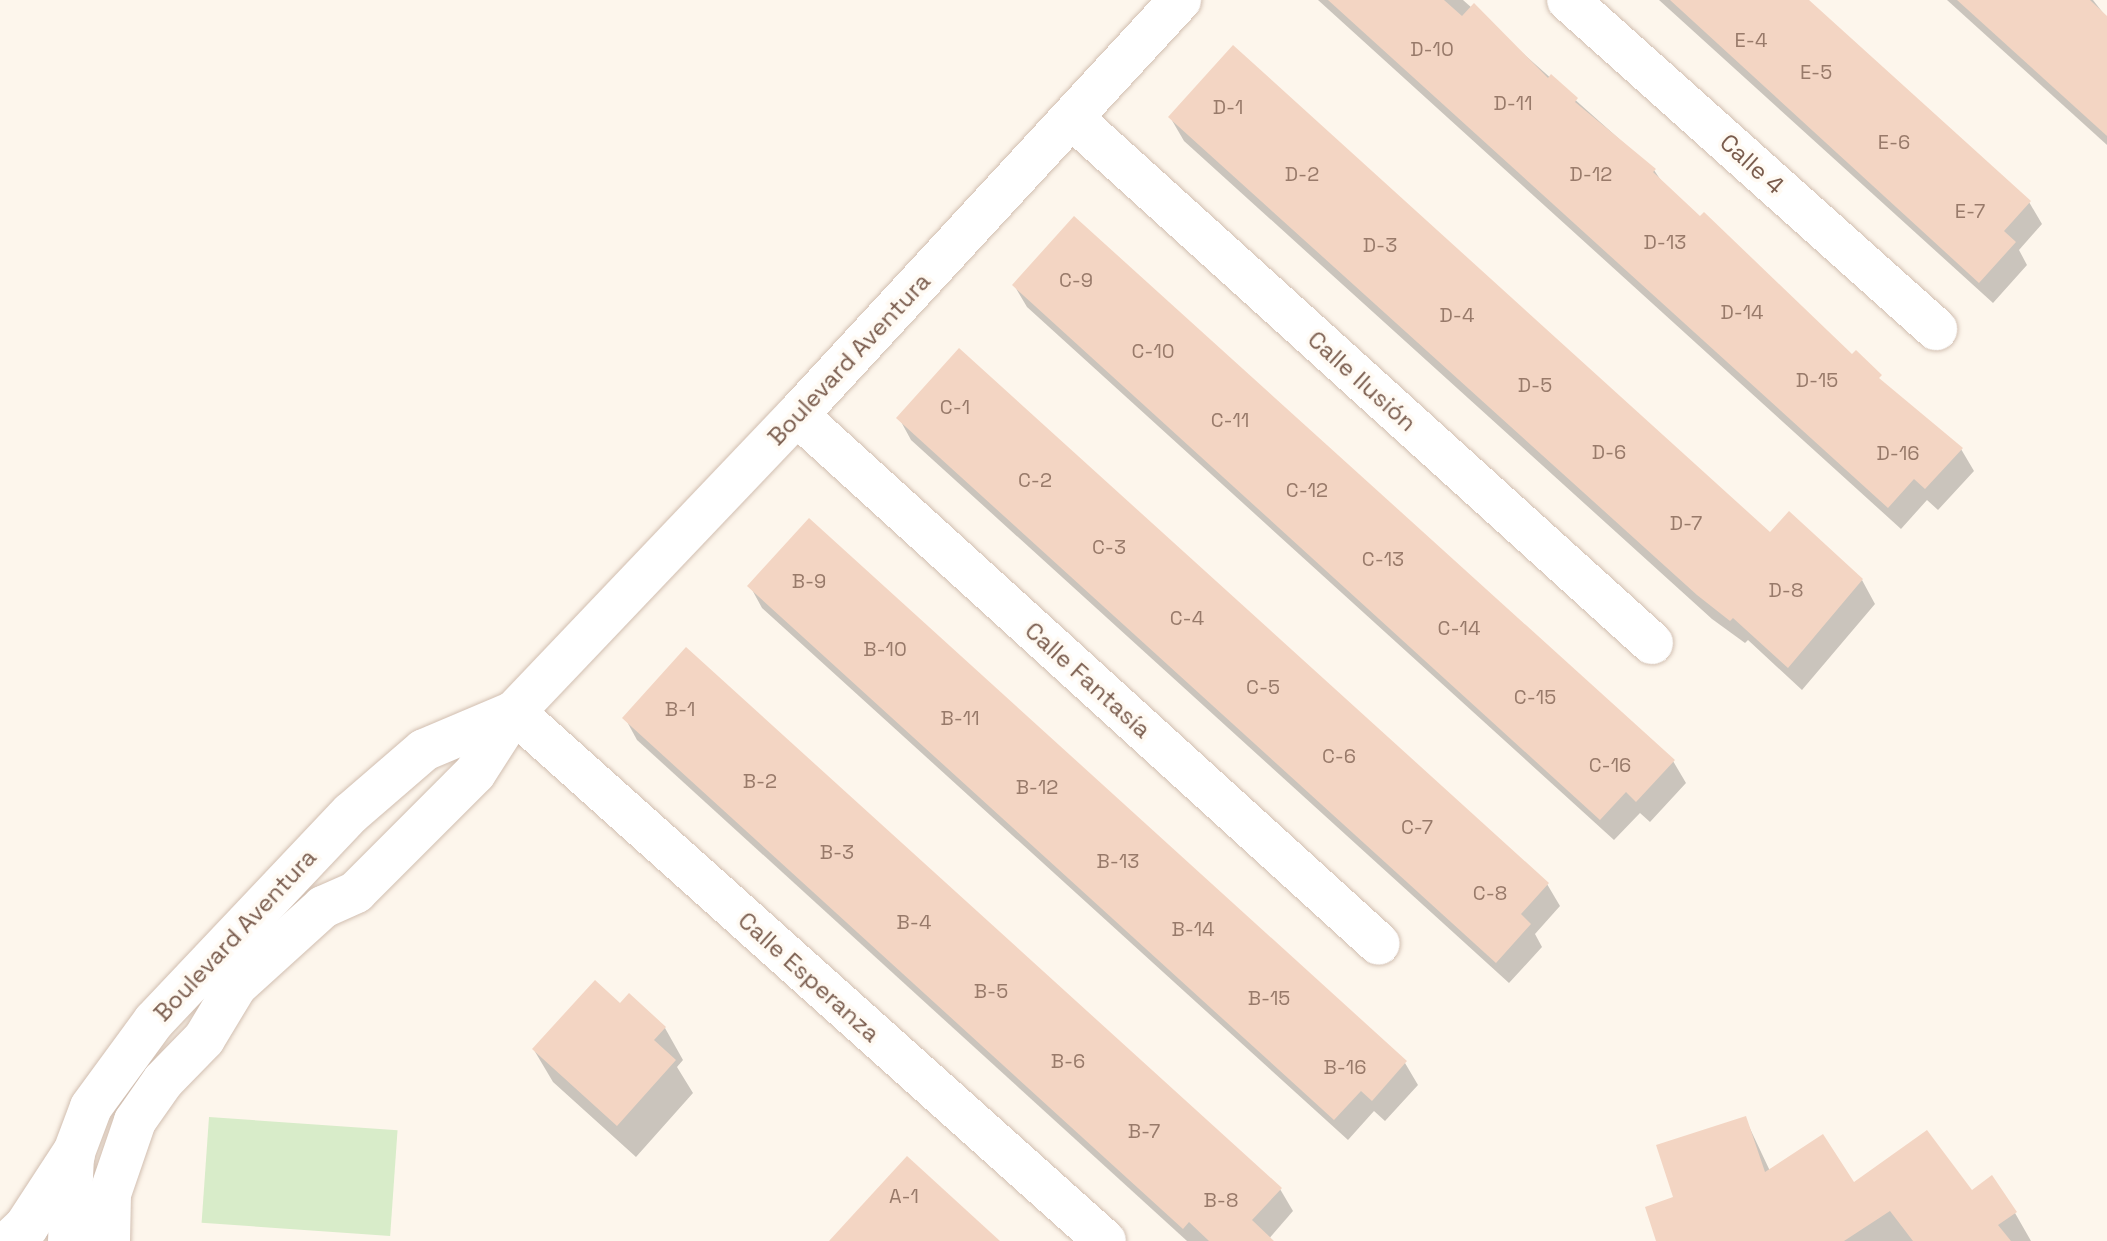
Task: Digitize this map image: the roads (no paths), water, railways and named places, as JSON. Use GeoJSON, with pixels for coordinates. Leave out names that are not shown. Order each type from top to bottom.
{"type":"FeatureCollection","features":[{"type":"Feature","properties":{"kind":"street","name":"Boulevard Aventura"},"geometry":{"type":"LineString","coordinates":[[109,1241],[110,1194],[135,1121],[197,1046],[236,986],[323,907],[356,892],[475,773],[514,712],[797,415],[1180,0]]}},
{"type":"Feature","properties":{"kind":"street","name":"Calle 4"},"geometry":{"type":"LineString","coordinates":[[1568,0],[1936,329]]}},
{"type":"Feature","properties":{"kind":"street","name":"Calle Ilusión"},"geometry":{"type":"LineString","coordinates":[[1073,119],[1652,643]]}},
{"type":"Feature","properties":{"kind":"street","name":"Calle Fantasía"},"geometry":{"type":"LineString","coordinates":[[797,415],[1379,944]]}},
{"type":"Feature","properties":{"kind":"street","name":"Boulevard Aventura"},"geometry":{"type":"LineString","coordinates":[[69,1241],[73,1155],[91,1107],[154,1021],[351,813],[403,768],[424,750],[514,712]]}},
{"type":"Feature","properties":{"kind":"street","name":"Calle Esperanza"},"geometry":{"type":"LineString","coordinates":[[514,712],[1105,1241]]}},
{"type":"Feature","properties":{"kind":"street"},"geometry":{"type":"LineString","coordinates":[[154,1021],[197,1046]]}},
{"type":"Feature","properties":{"kind":"street"},"geometry":{"type":"LineString","coordinates":[[11,1241],[26,1227],[73,1155]]}}]}
